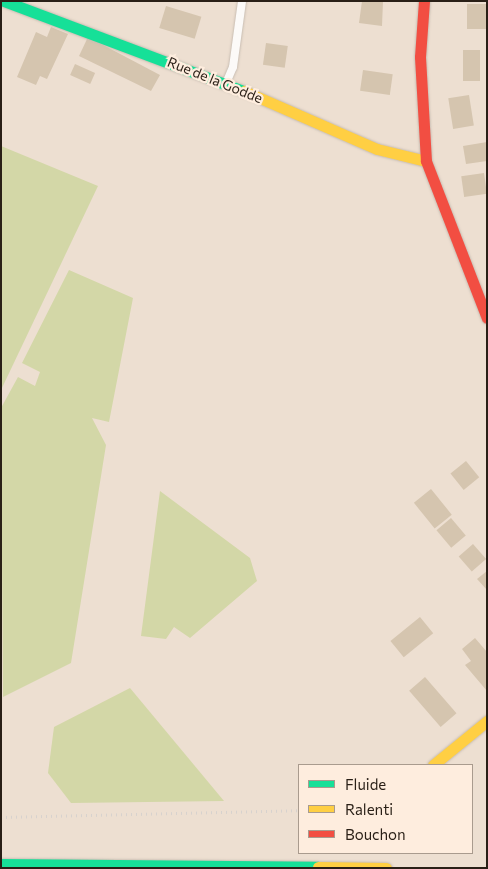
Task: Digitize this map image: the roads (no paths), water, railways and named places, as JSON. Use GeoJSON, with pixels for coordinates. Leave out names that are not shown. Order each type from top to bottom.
{"type":"FeatureCollection","features":[{"type":"Feature","properties":{"kind":"main road","name":"Rue de la Godde"},"geometry":{"type":"LineString","coordinates":[[4,1],[226,83],[377,148],[426,161]]}},
{"type":"Feature","properties":{"kind":"main road"},"geometry":{"type":"LineString","coordinates":[[424,1],[420,57],[426,161],[487,318]]}},
{"type":"Feature","properties":{"kind":"main road"},"geometry":{"type":"LineString","coordinates":[[434,764],[487,721]]}},
{"type":"Feature","properties":{"kind":"main road"},"geometry":{"type":"LineString","coordinates":[[1,864],[386,868]]}},
{"type":"Feature","properties":{"kind":"lane"},"geometry":{"type":"LineString","coordinates":[[226,83],[233,67],[242,1]]}}]}
